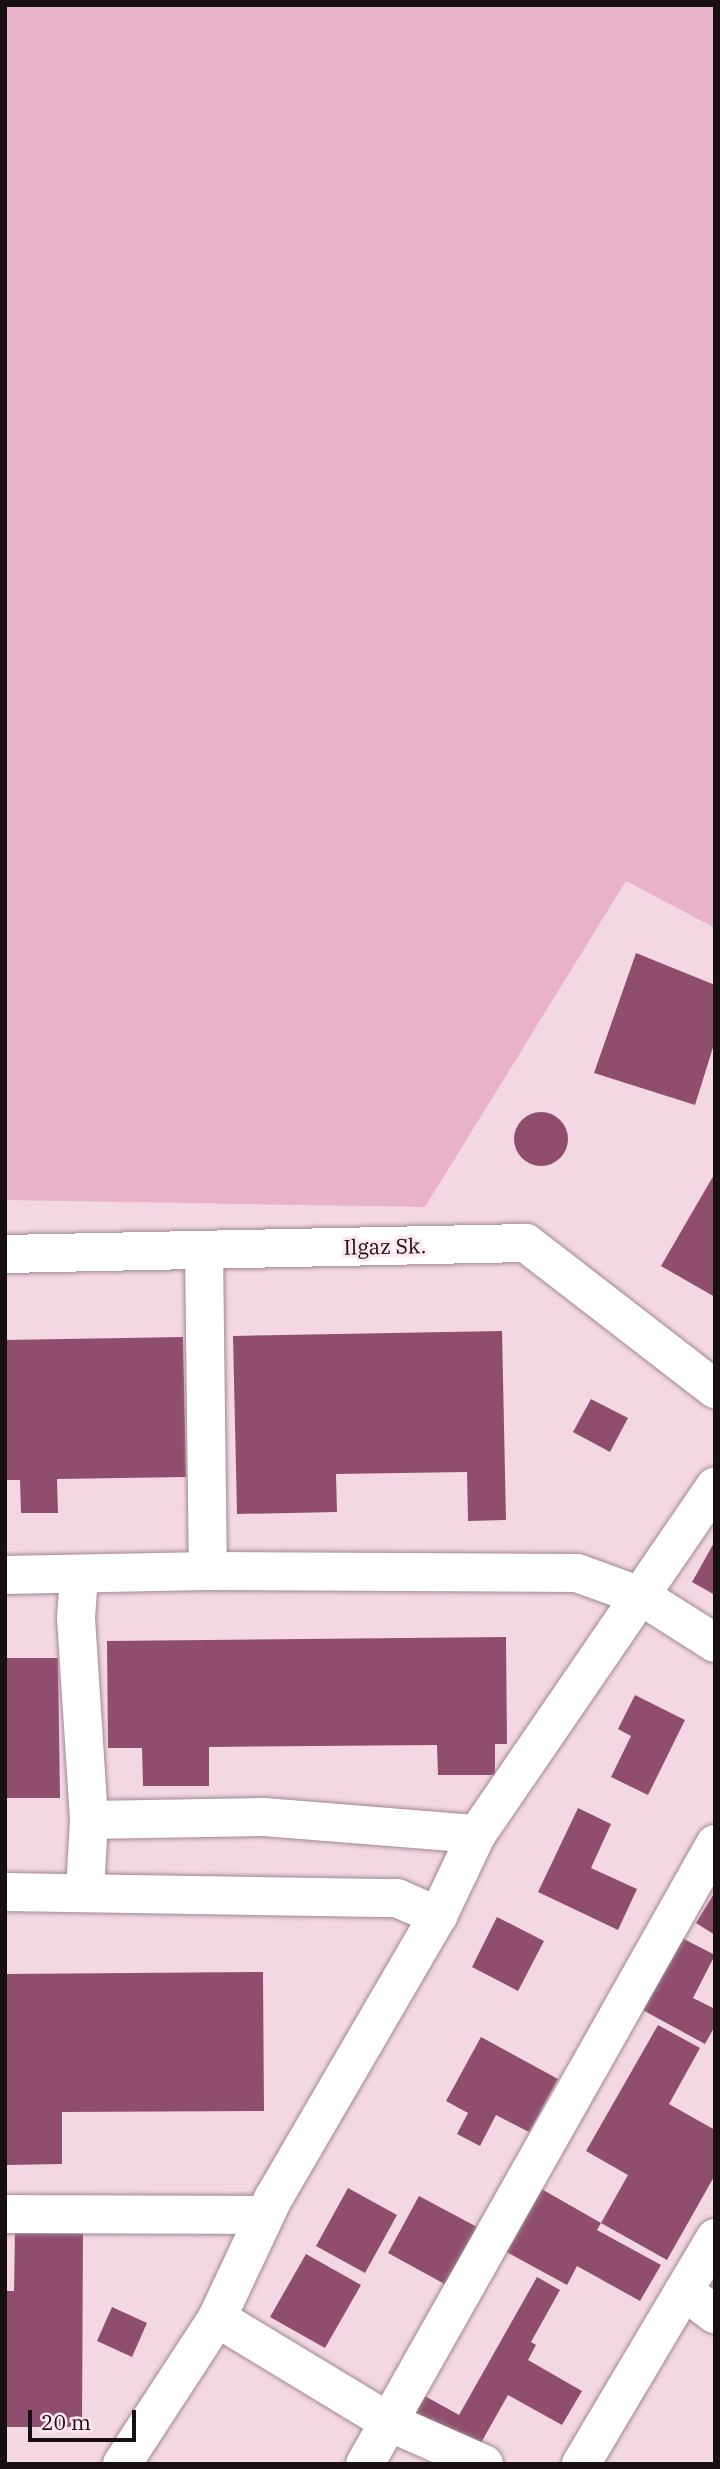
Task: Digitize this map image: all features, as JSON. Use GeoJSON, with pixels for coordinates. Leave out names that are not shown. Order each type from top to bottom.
{"type":"FeatureCollection","features":[{"type":"Feature","properties":{"kind":"street","name":"Ilgaz Sk."},"geometry":{"type":"LineString","coordinates":[[5,1254],[526,1243],[715,1389]]}},
{"type":"Feature","properties":{"kind":"street"},"geometry":{"type":"LineString","coordinates":[[204,1250],[208,1571]]}},
{"type":"Feature","properties":{"kind":"street"},"geometry":{"type":"LineString","coordinates":[[122,2464],[217,2318],[265,2215],[438,1916],[477,1834],[715,1487]]}},
{"type":"Feature","properties":{"kind":"street"},"geometry":{"type":"LineString","coordinates":[[5,1575],[208,1571],[578,1573],[641,1596],[715,1643]]}},
{"type":"Feature","properties":{"kind":"street"},"geometry":{"type":"LineString","coordinates":[[79,1575],[76,1618],[89,1820],[85,1892]]}},
{"type":"Feature","properties":{"kind":"street"},"geometry":{"type":"LineString","coordinates":[[89,1820],[264,1816],[477,1834]]}},
{"type":"Feature","properties":{"kind":"street"},"geometry":{"type":"LineString","coordinates":[[365,2464],[715,1843]]}},
{"type":"Feature","properties":{"kind":"street"},"geometry":{"type":"LineString","coordinates":[[5,1892],[397,1899],[438,1916]]}},
{"type":"Feature","properties":{"kind":"street"},"geometry":{"type":"LineString","coordinates":[[5,2214],[265,2215]]}},
{"type":"Feature","properties":{"kind":"street"},"geometry":{"type":"LineString","coordinates":[[581,2464],[715,2238]]}},
{"type":"Feature","properties":{"kind":"street"},"geometry":{"type":"LineString","coordinates":[[684,2291],[715,2314]]}},
{"type":"Feature","properties":{"kind":"street"},"geometry":{"type":"LineString","coordinates":[[217,2318],[389,2422],[484,2464]]}},
{"type":"Feature","properties":{"kind":"shaded area"},"geometry":{"type":"Polygon","coordinates":[[[5,5],[715,5],[715,928],[626,881],[425,1207],[5,1200],[5,5]]]}},
{"type":"Feature","properties":{"kind":"building"},"geometry":{"type":"Polygon","coordinates":[[[636,953],[715,985],[715,1041],[695,1105],[594,1073],[636,953]]]}},
{"type":"Feature","properties":{"kind":"building"},"geometry":{"type":"Polygon","coordinates":[[[541,1112],[560,1120],[568,1139],[560,1158],[541,1166],[522,1158],[514,1139],[522,1120],[541,1112]]]}},
{"type":"Feature","properties":{"kind":"building"},"geometry":{"type":"Polygon","coordinates":[[[715,1173],[715,1297],[661,1266],[715,1173]]]}},
{"type":"Feature","properties":{"kind":"building"},"geometry":{"type":"Polygon","coordinates":[[[502,1331],[506,1520],[468,1521],[467,1472],[336,1474],[337,1512],[237,1514],[233,1336],[502,1331]]]}},
{"type":"Feature","properties":{"kind":"building"},"geometry":{"type":"Polygon","coordinates":[[[183,1337],[186,1477],[57,1479],[58,1513],[21,1513],[20,1480],[5,1480],[5,1340],[183,1337]]]}},
{"type":"Feature","properties":{"kind":"building"},"geometry":{"type":"Polygon","coordinates":[[[591,1399],[628,1418],[610,1452],[573,1432],[591,1399]]]}},
{"type":"Feature","properties":{"kind":"building"},"geometry":{"type":"Polygon","coordinates":[[[715,1541],[715,1595],[692,1582],[715,1541]]]}},
{"type":"Feature","properties":{"kind":"building"},"geometry":{"type":"Polygon","coordinates":[[[506,1637],[507,1744],[495,1744],[495,1775],[438,1775],[437,1745],[209,1747],[209,1786],[143,1786],[142,1748],[108,1748],[107,1641],[506,1637]]]}},
{"type":"Feature","properties":{"kind":"building"},"geometry":{"type":"Polygon","coordinates":[[[5,1658],[58,1658],[60,1798],[5,1798],[5,1658]]]}},
{"type":"Feature","properties":{"kind":"building"},"geometry":{"type":"Polygon","coordinates":[[[635,1695],[685,1720],[648,1795],[611,1777],[631,1736],[618,1729],[635,1695]]]}},
{"type":"Feature","properties":{"kind":"building"},"geometry":{"type":"Polygon","coordinates":[[[578,1808],[611,1824],[591,1868],[637,1889],[618,1930],[538,1892],[578,1808]]]}},
{"type":"Feature","properties":{"kind":"building"},"geometry":{"type":"Polygon","coordinates":[[[715,1892],[715,1935],[696,1923],[715,1892]]]}},
{"type":"Feature","properties":{"kind":"building"},"geometry":{"type":"Polygon","coordinates":[[[497,1917],[544,1941],[518,1991],[472,1967],[497,1917]]]}},
{"type":"Feature","properties":{"kind":"building"},"geometry":{"type":"Polygon","coordinates":[[[678,1936],[715,1955],[693,1998],[715,2009],[715,2026],[705,2044],[639,2008],[678,1936]]]}},
{"type":"Feature","properties":{"kind":"building"},"geometry":{"type":"Polygon","coordinates":[[[263,1972],[264,2111],[62,2112],[62,2164],[5,2165],[5,1974],[263,1972]]]}},
{"type":"Feature","properties":{"kind":"building"},"geometry":{"type":"Polygon","coordinates":[[[658,2025],[700,2048],[669,2104],[715,2130],[715,2175],[667,2260],[601,2223],[628,2175],[586,2151],[658,2025]]]}},
{"type":"Feature","properties":{"kind":"building"},"geometry":{"type":"Polygon","coordinates":[[[481,2037],[558,2079],[529,2132],[496,2115],[480,2146],[457,2134],[468,2113],[446,2101],[481,2037]]]}},
{"type":"Feature","properties":{"kind":"building"},"geometry":{"type":"Polygon","coordinates":[[[538,2187],[601,2223],[597,2230],[661,2265],[640,2301],[577,2266],[567,2285],[503,2250],[538,2187]]]}},
{"type":"Feature","properties":{"kind":"building"},"geometry":{"type":"Polygon","coordinates":[[[348,2188],[397,2215],[365,2273],[316,2246],[348,2188]]]}},
{"type":"Feature","properties":{"kind":"building"},"geometry":{"type":"Polygon","coordinates":[[[419,2196],[477,2227],[450,2287],[388,2253],[419,2196]]]}},
{"type":"Feature","properties":{"kind":"building"},"geometry":{"type":"Polygon","coordinates":[[[15,2229],[83,2230],[82,2427],[5,2427],[5,2291],[14,2291],[15,2229]]]}},
{"type":"Feature","properties":{"kind":"building"},"geometry":{"type":"Polygon","coordinates":[[[306,2254],[361,2285],[325,2348],[270,2317],[306,2254]]]}},
{"type":"Feature","properties":{"kind":"building"},"geometry":{"type":"Polygon","coordinates":[[[537,2277],[560,2290],[531,2342],[536,2345],[528,2360],[582,2391],[562,2425],[508,2395],[478,2448],[414,2412],[423,2395],[459,2415],[537,2277]]]}},
{"type":"Feature","properties":{"kind":"building"},"geometry":{"type":"Polygon","coordinates":[[[112,2307],[147,2323],[132,2357],[97,2341],[112,2307]]]}}]}
